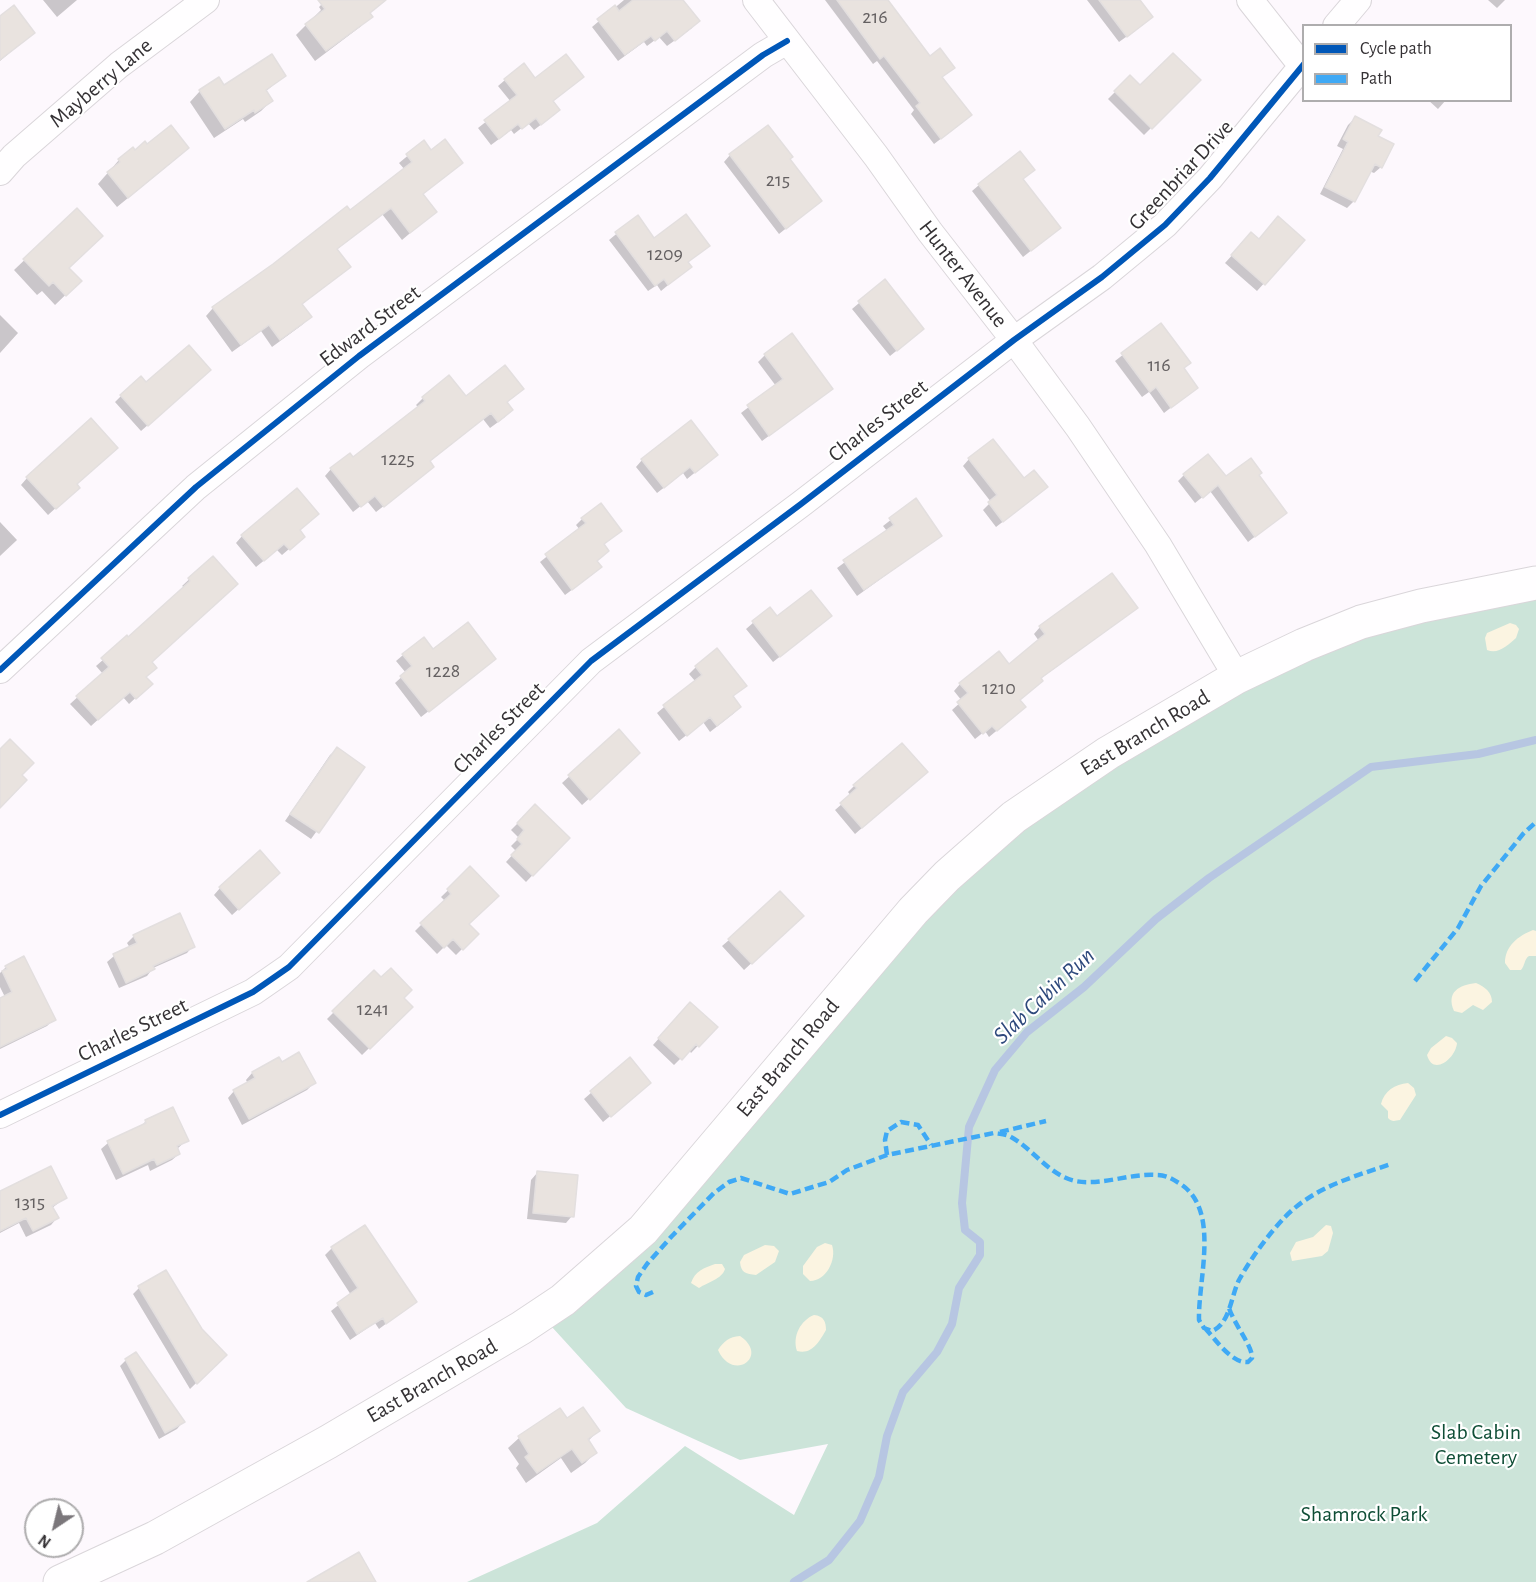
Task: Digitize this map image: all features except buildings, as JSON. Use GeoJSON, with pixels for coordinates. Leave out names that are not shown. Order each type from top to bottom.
{"type":"FeatureCollection","features":[{"type":"Feature","properties":{"kind":"main road","name":"East Branch Road"},"geometry":{"type":"LineString","coordinates":[[60,1582],[155,1538],[328,1442],[521,1328],[563,1300],[642,1230],[913,911],[947,876],[1014,817],[1070,778],[1237,677],[1304,645],[1361,622],[1421,606],[1536,583]]}},
{"type":"Feature","properties":{"kind":"street","name":"Mayberry Lane"},"geometry":{"type":"LineString","coordinates":[[0,172],[14,156],[119,65],[206,0]]}},
{"type":"Feature","properties":{"kind":"street","name":"Hunter Avenue"},"geometry":{"type":"LineString","coordinates":[[756,0],[876,156],[930,232],[1078,427],[1158,544],[1237,677]]}},
{"type":"Feature","properties":{"kind":"street"},"geometry":{"type":"LineString","coordinates":[[1250,0],[1302,64]]}},
{"type":"Feature","properties":{"kind":"street"},"geometry":{"type":"LineString","coordinates":[[1338,24],[1358,0]]}},
{"type":"Feature","properties":{"kind":"street","name":"Edward Street"},"geometry":{"type":"LineString","coordinates":[[0,670],[196,487],[350,363],[763,55],[787,40]]}},
{"type":"Feature","properties":{"kind":"street","name":"Greenbriar Drive"},"geometry":{"type":"LineString","coordinates":[[1014,340],[1102,277],[1165,225],[1210,178],[1302,66]]}},
{"type":"Feature","properties":{"kind":"street","name":"Charles Street"},"geometry":{"type":"LineString","coordinates":[[0,1115],[253,992],[289,967],[591,661],[801,504],[1014,340]]}},
{"type":"Feature","properties":{"kind":"green space"},"geometry":{"type":"Polygon","coordinates":[[[1536,583],[1536,1582],[467,1582],[597,1523],[685,1446],[794,1515],[828,1444],[740,1460],[626,1408],[541,1315],[563,1300],[947,876],[1237,677],[1536,583]]]}},
{"type":"Feature","properties":{"kind":"sand"},"geometry":{"type":"Polygon","coordinates":[[[1510,623],[1519,629],[1516,638],[1499,650],[1487,650],[1485,638],[1487,633],[1510,623]]]}},
{"type":"Feature","properties":{"kind":"sand"},"geometry":{"type":"Polygon","coordinates":[[[1536,931],[1536,956],[1527,957],[1521,970],[1510,970],[1505,963],[1507,952],[1522,935],[1536,931]]]}},
{"type":"Feature","properties":{"kind":"sand"},"geometry":{"type":"Polygon","coordinates":[[[1476,983],[1487,990],[1492,1002],[1483,1010],[1473,1005],[1462,1013],[1454,1011],[1453,994],[1459,988],[1476,983]]]}},
{"type":"Feature","properties":{"kind":"sand"},"geometry":{"type":"Polygon","coordinates":[[[1446,1036],[1457,1043],[1456,1049],[1444,1063],[1434,1065],[1427,1055],[1431,1048],[1446,1036]]]}},
{"type":"Feature","properties":{"kind":"sand"},"geometry":{"type":"Polygon","coordinates":[[[1408,1083],[1414,1088],[1416,1095],[1400,1120],[1391,1120],[1388,1118],[1388,1111],[1381,1104],[1382,1099],[1391,1089],[1408,1083]]]}},
{"type":"Feature","properties":{"kind":"sand"},"geometry":{"type":"Polygon","coordinates":[[[1326,1225],[1331,1226],[1333,1233],[1328,1251],[1322,1256],[1292,1261],[1290,1253],[1296,1242],[1313,1237],[1326,1225]]]}},
{"type":"Feature","properties":{"kind":"sand"},"geometry":{"type":"Polygon","coordinates":[[[825,1243],[832,1245],[833,1251],[829,1269],[821,1277],[810,1281],[803,1274],[803,1266],[817,1247],[825,1243]]]}},
{"type":"Feature","properties":{"kind":"sand"},"geometry":{"type":"Polygon","coordinates":[[[765,1245],[774,1246],[779,1251],[775,1262],[756,1275],[745,1272],[740,1262],[744,1255],[765,1245]]]}},
{"type":"Feature","properties":{"kind":"sand"},"geometry":{"type":"Polygon","coordinates":[[[715,1264],[722,1264],[725,1269],[718,1278],[699,1288],[691,1283],[697,1273],[715,1264]]]}},
{"type":"Feature","properties":{"kind":"sand"},"geometry":{"type":"Polygon","coordinates":[[[814,1315],[824,1320],[826,1330],[811,1349],[797,1351],[796,1340],[799,1329],[809,1317],[814,1315]]]}},
{"type":"Feature","properties":{"kind":"sand"},"geometry":{"type":"Polygon","coordinates":[[[740,1336],[748,1344],[751,1351],[750,1358],[746,1363],[732,1365],[724,1360],[718,1350],[727,1340],[740,1336]]]}},
{"type":"Feature","properties":{"kind":"waterway","name":"Slab Cabin Run"},"geometry":{"type":"LineString","coordinates":[[794,1582],[829,1560],[860,1521],[879,1477],[887,1436],[903,1392],[937,1352],[952,1324],[959,1288],[980,1255],[980,1242],[965,1230],[962,1203],[969,1127],[995,1070],[1027,1032],[1084,987],[1156,919],[1209,878],[1371,767],[1478,754],[1536,740]]}},
{"type":"Feature","properties":{"kind":"marked path"},"geometry":{"type":"LineString","coordinates":[[1415,981],[1458,928],[1481,886],[1523,834],[1536,822]]}},
{"type":"Feature","properties":{"kind":"marked path"},"geometry":{"type":"LineString","coordinates":[[1000,1132],[1046,1121]]}},
{"type":"Feature","properties":{"kind":"marked path"},"geometry":{"type":"LineString","coordinates":[[887,1155],[885,1140],[887,1131],[901,1122],[918,1125],[931,1145]]}},
{"type":"Feature","properties":{"kind":"marked path"},"geometry":{"type":"LineString","coordinates":[[653,1292],[646,1295],[639,1292],[636,1286],[638,1277],[672,1236],[714,1193],[729,1182],[741,1178],[790,1194],[829,1182],[847,1170],[887,1155],[994,1133],[1011,1137],[1049,1168],[1075,1181],[1095,1182],[1157,1175],[1167,1177],[1182,1185],[1194,1197],[1201,1212],[1204,1247],[1199,1320],[1204,1328],[1212,1331],[1223,1322],[1239,1280],[1249,1263],[1285,1217],[1321,1190],[1391,1164]]}},
{"type":"Feature","properties":{"kind":"marked path"},"geometry":{"type":"LineString","coordinates":[[1205,1328],[1230,1355],[1242,1362],[1248,1362],[1252,1358],[1252,1353],[1229,1308]]}},
{"type":"Feature","properties":{"kind":"cycle path"},"geometry":{"type":"LineString","coordinates":[[0,670],[196,487],[359,356],[763,55],[787,41]]}},
{"type":"Feature","properties":{"kind":"cycle path"},"geometry":{"type":"LineString","coordinates":[[0,1115],[253,992],[289,967],[591,661],[801,504],[1014,340],[1102,277],[1165,225],[1210,178],[1302,66]]}},
{"type":"Feature","properties":{"kind":"park label","name":"Slab Cabin Cemetery"},"geometry":{"type":"Point","coordinates":[1476,1444]}},
{"type":"Feature","properties":{"kind":"park label","name":"Shamrock Park"},"geometry":{"type":"Point","coordinates":[1364,1514]}}]}
